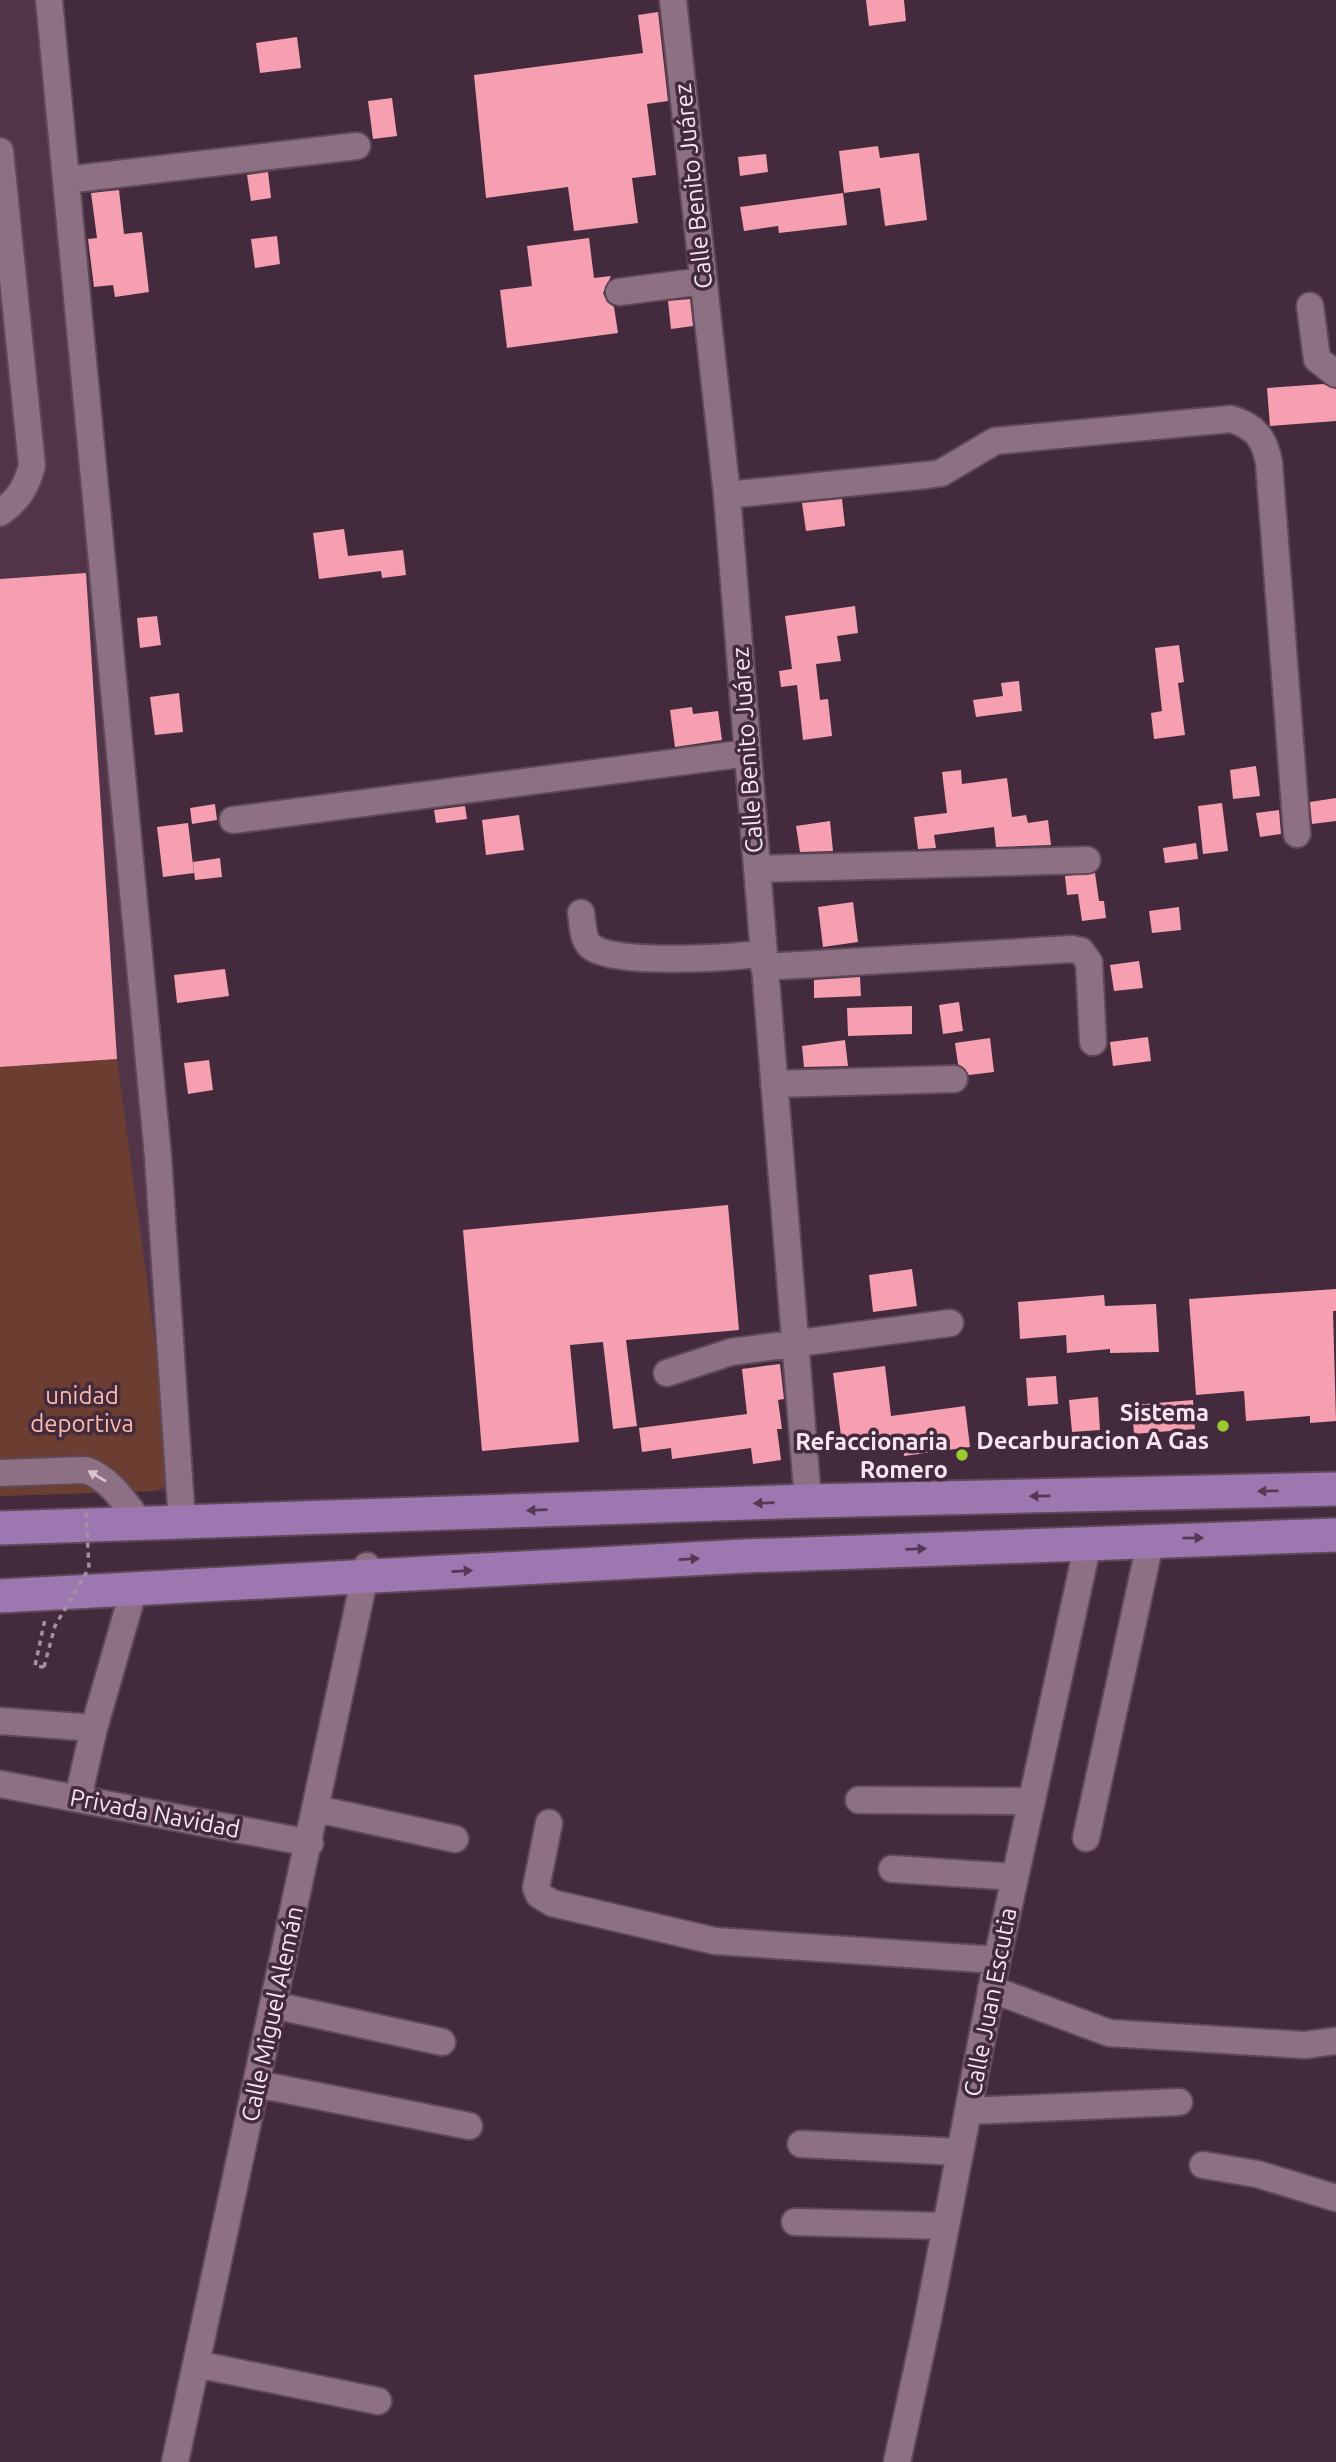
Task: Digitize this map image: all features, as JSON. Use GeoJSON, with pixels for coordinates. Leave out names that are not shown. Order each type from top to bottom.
{"type":"FeatureCollection","features":[{"type":"Feature","properties":{"kind":"main road"},"geometry":{"type":"LineString","coordinates":[[0,1528],[142,1526],[808,1501],[1336,1489]]}},
{"type":"Feature","properties":{"kind":"main road"},"geometry":{"type":"LineString","coordinates":[[0,1596],[375,1572],[1152,1539],[1336,1535]]}},
{"type":"Feature","properties":{"kind":"main road"},"geometry":{"type":"LineString","coordinates":[[0,1577],[323,1563],[375,1572]]}},
{"type":"Feature","properties":{"kind":"street"},"geometry":{"type":"LineString","coordinates":[[48,0],[158,1157],[182,1523]]}},
{"type":"Feature","properties":{"kind":"street","name":"Calle Benito Juárez"},"geometry":{"type":"LineString","coordinates":[[673,0],[727,495],[808,1501]]}},
{"type":"Feature","properties":{"kind":"street"},"geometry":{"type":"LineString","coordinates":[[66,180],[356,146]]}},
{"type":"Feature","properties":{"kind":"street"},"geometry":{"type":"LineString","coordinates":[[0,151],[32,466],[27,486],[15,502],[0,513]]}},
{"type":"Feature","properties":{"kind":"street"},"geometry":{"type":"LineString","coordinates":[[619,292],[704,281]]}},
{"type":"Feature","properties":{"kind":"street"},"geometry":{"type":"LineString","coordinates":[[1310,306],[1317,359],[1336,374]]}},
{"type":"Feature","properties":{"kind":"street"},"geometry":{"type":"LineString","coordinates":[[727,495],[934,474],[995,441],[1231,419],[1251,427],[1267,448],[1269,463],[1297,834]]}},
{"type":"Feature","properties":{"kind":"street"},"geometry":{"type":"LineString","coordinates":[[233,820],[748,753]]}},
{"type":"Feature","properties":{"kind":"street"},"geometry":{"type":"LineString","coordinates":[[757,869],[1087,860]]}},
{"type":"Feature","properties":{"kind":"street"},"geometry":{"type":"LineString","coordinates":[[581,913],[585,939],[593,948],[634,958],[742,957],[763,960],[1072,949],[1081,951],[1089,962],[1093,1042]]}},
{"type":"Feature","properties":{"kind":"street"},"geometry":{"type":"LineString","coordinates":[[774,1084],[954,1079]]}},
{"type":"Feature","properties":{"kind":"street"},"geometry":{"type":"LineString","coordinates":[[667,1373],[731,1352],[950,1323]]}},
{"type":"Feature","properties":{"kind":"street"},"geometry":{"type":"LineString","coordinates":[[0,1473],[85,1470],[94,1473],[110,1485],[142,1526]]}},
{"type":"Feature","properties":{"kind":"street"},"geometry":{"type":"LineString","coordinates":[[1086,1838],[1152,1539]]}},
{"type":"Feature","properties":{"kind":"street","name":"Calle Juan Escutia"},"geometry":{"type":"LineString","coordinates":[[897,2462],[997,1960],[1088,1543]]}},
{"type":"Feature","properties":{"kind":"street","name":"Calle Miguel Alemán"},"geometry":{"type":"LineString","coordinates":[[175,2462],[273,2005],[375,1572]]}},
{"type":"Feature","properties":{"kind":"street"},"geometry":{"type":"LineString","coordinates":[[78,1798],[94,1728],[134,1589]]}},
{"type":"Feature","properties":{"kind":"street"},"geometry":{"type":"LineString","coordinates":[[0,1721],[94,1728]]}},
{"type":"Feature","properties":{"kind":"street","name":"Privada Navidad"},"geometry":{"type":"LineString","coordinates":[[0,1784],[310,1843]]}},
{"type":"Feature","properties":{"kind":"street"},"geometry":{"type":"LineString","coordinates":[[859,1800],[1032,1801]]}},
{"type":"Feature","properties":{"kind":"street"},"geometry":{"type":"LineString","coordinates":[[317,1810],[454,1839]]}},
{"type":"Feature","properties":{"kind":"street"},"geometry":{"type":"LineString","coordinates":[[549,1823],[536,1888],[538,1895],[552,1903],[715,1941],[997,1960]]}},
{"type":"Feature","properties":{"kind":"street"},"geometry":{"type":"LineString","coordinates":[[892,1869],[1015,1877]]}},
{"type":"Feature","properties":{"kind":"street"},"geometry":{"type":"LineString","coordinates":[[991,1989],[1109,2033],[1305,2045],[1336,2041]]}},
{"type":"Feature","properties":{"kind":"street"},"geometry":{"type":"LineString","coordinates":[[273,2005],[442,2042]]}},
{"type":"Feature","properties":{"kind":"street"},"geometry":{"type":"LineString","coordinates":[[257,2084],[469,2126]]}},
{"type":"Feature","properties":{"kind":"street"},"geometry":{"type":"LineString","coordinates":[[968,2111],[1180,2102]]}},
{"type":"Feature","properties":{"kind":"street"},"geometry":{"type":"LineString","coordinates":[[801,2144],[960,2152]]}},
{"type":"Feature","properties":{"kind":"street"},"geometry":{"type":"LineString","coordinates":[[1203,2165],[1257,2174],[1336,2199]]}},
{"type":"Feature","properties":{"kind":"street"},"geometry":{"type":"LineString","coordinates":[[795,2222],[946,2226]]}},
{"type":"Feature","properties":{"kind":"street"},"geometry":{"type":"LineString","coordinates":[[196,2364],[379,2401]]}},
{"type":"Feature","properties":{"kind":"path"},"geometry":{"type":"LineString","coordinates":[[50,1593],[35,1666],[44,1667],[55,1626],[89,1569],[86,1511]]}},
{"type":"Feature","properties":{"kind":"shaded area"},"geometry":{"type":"Polygon","coordinates":[[[0,0],[48,0],[194,1490],[0,1496],[0,0]]]}},
{"type":"Feature","properties":{"kind":"green space","name":"unidad deportiva"},"geometry":{"type":"Polygon","coordinates":[[[117,1059],[174,1483],[154,1491],[0,1496],[0,1067],[117,1059]]]}},
{"type":"Feature","properties":{"kind":"building"},"geometry":{"type":"Polygon","coordinates":[[[866,0],[904,0],[906,21],[869,26],[866,0]]]}},
{"type":"Feature","properties":{"kind":"building"},"geometry":{"type":"Polygon","coordinates":[[[658,12],[668,101],[647,104],[656,175],[632,178],[638,223],[574,231],[568,187],[486,198],[474,75],[643,53],[638,15],[658,12]]]}},
{"type":"Feature","properties":{"kind":"building"},"geometry":{"type":"Polygon","coordinates":[[[297,37],[301,68],[260,73],[256,43],[297,37]]]}},
{"type":"Feature","properties":{"kind":"building"},"geometry":{"type":"Polygon","coordinates":[[[392,98],[397,136],[373,139],[368,101],[392,98]]]}},
{"type":"Feature","properties":{"kind":"building"},"geometry":{"type":"Polygon","coordinates":[[[878,146],[880,158],[919,153],[927,220],[885,226],[880,188],[844,193],[839,151],[878,146]]]}},
{"type":"Feature","properties":{"kind":"building"},"geometry":{"type":"Polygon","coordinates":[[[766,154],[768,172],[740,176],[738,157],[766,154]]]}},
{"type":"Feature","properties":{"kind":"building"},"geometry":{"type":"Polygon","coordinates":[[[268,172],[271,198],[251,201],[247,175],[268,172]]]}},
{"type":"Feature","properties":{"kind":"building"},"geometry":{"type":"Polygon","coordinates":[[[119,190],[124,234],[142,232],[149,292],[115,297],[113,285],[94,287],[88,239],[97,238],[91,193],[119,190]]]}},
{"type":"Feature","properties":{"kind":"building"},"geometry":{"type":"Polygon","coordinates":[[[843,193],[847,225],[779,233],[778,226],[744,231],[740,207],[843,193]]]}},
{"type":"Feature","properties":{"kind":"building"},"geometry":{"type":"Polygon","coordinates":[[[277,236],[280,264],[255,268],[251,239],[277,236]]]}},
{"type":"Feature","properties":{"kind":"building"},"geometry":{"type":"Polygon","coordinates":[[[589,238],[594,278],[611,276],[603,293],[607,302],[614,307],[618,333],[507,348],[500,290],[532,286],[527,246],[589,238]]]}},
{"type":"Feature","properties":{"kind":"building"},"geometry":{"type":"Polygon","coordinates":[[[690,299],[693,326],[671,329],[668,301],[690,299]]]}},
{"type":"Feature","properties":{"kind":"building"},"geometry":{"type":"Polygon","coordinates":[[[1323,384],[1336,389],[1336,421],[1270,426],[1267,388],[1323,384]]]}},
{"type":"Feature","properties":{"kind":"building"},"geometry":{"type":"Polygon","coordinates":[[[842,499],[845,526],[806,531],[802,503],[842,499]]]}},
{"type":"Feature","properties":{"kind":"building"},"geometry":{"type":"Polygon","coordinates":[[[344,529],[348,556],[403,550],[406,575],[382,578],[381,571],[319,579],[313,533],[344,529]]]}},
{"type":"Feature","properties":{"kind":"building"},"geometry":{"type":"Polygon","coordinates":[[[86,573],[117,1059],[0,1067],[0,579],[86,573]]]}},
{"type":"Feature","properties":{"kind":"building"},"geometry":{"type":"Polygon","coordinates":[[[855,606],[858,633],[837,636],[841,661],[816,664],[820,700],[828,699],[832,736],[803,740],[797,685],[781,687],[779,671],[792,669],[785,616],[855,606]]]}},
{"type":"Feature","properties":{"kind":"building"},"geometry":{"type":"Polygon","coordinates":[[[157,616],[161,645],[140,648],[137,618],[157,616]]]}},
{"type":"Feature","properties":{"kind":"building"},"geometry":{"type":"Polygon","coordinates":[[[1179,645],[1184,682],[1178,683],[1185,735],[1154,739],[1151,713],[1162,711],[1155,648],[1179,645]]]}},
{"type":"Feature","properties":{"kind":"building"},"geometry":{"type":"Polygon","coordinates":[[[1019,681],[1022,711],[976,717],[973,700],[1003,696],[1001,683],[1019,681]]]}},
{"type":"Feature","properties":{"kind":"building"},"geometry":{"type":"Polygon","coordinates":[[[179,693],[183,732],[155,735],[150,697],[179,693]]]}},
{"type":"Feature","properties":{"kind":"building"},"geometry":{"type":"Polygon","coordinates":[[[692,707],[693,714],[718,711],[722,740],[675,747],[670,710],[692,707]]]}},
{"type":"Feature","properties":{"kind":"building"},"geometry":{"type":"Polygon","coordinates":[[[1256,766],[1260,796],[1233,799],[1230,770],[1256,766]]]}},
{"type":"Feature","properties":{"kind":"building"},"geometry":{"type":"Polygon","coordinates":[[[961,770],[962,784],[1007,778],[1012,817],[1026,815],[1028,823],[1048,820],[1051,845],[996,847],[994,827],[934,835],[936,848],[918,849],[914,817],[947,813],[942,772],[961,770]]]}},
{"type":"Feature","properties":{"kind":"building"},"geometry":{"type":"Polygon","coordinates":[[[1336,798],[1336,821],[1312,824],[1310,802],[1336,798]]]}},
{"type":"Feature","properties":{"kind":"building"},"geometry":{"type":"Polygon","coordinates":[[[1222,803],[1228,851],[1203,854],[1198,806],[1222,803]]]}},
{"type":"Feature","properties":{"kind":"building"},"geometry":{"type":"Polygon","coordinates":[[[215,804],[217,820],[192,824],[190,808],[215,804]]]}},
{"type":"Feature","properties":{"kind":"building"},"geometry":{"type":"Polygon","coordinates":[[[465,806],[467,819],[436,823],[434,810],[465,806]]]}},
{"type":"Feature","properties":{"kind":"building"},"geometry":{"type":"Polygon","coordinates":[[[1279,810],[1281,834],[1260,837],[1256,813],[1279,810]]]}},
{"type":"Feature","properties":{"kind":"building"},"geometry":{"type":"Polygon","coordinates":[[[519,815],[524,850],[486,855],[482,820],[519,815]]]}},
{"type":"Feature","properties":{"kind":"building"},"geometry":{"type":"Polygon","coordinates":[[[830,821],[833,851],[800,852],[796,826],[830,821]]]}},
{"type":"Feature","properties":{"kind":"building"},"geometry":{"type":"Polygon","coordinates":[[[188,823],[194,873],[163,877],[157,827],[188,823]]]}},
{"type":"Feature","properties":{"kind":"building"},"geometry":{"type":"Polygon","coordinates":[[[1196,843],[1198,859],[1165,863],[1163,848],[1196,843]]]}},
{"type":"Feature","properties":{"kind":"building"},"geometry":{"type":"Polygon","coordinates":[[[220,858],[222,877],[195,880],[193,862],[220,858]]]}},
{"type":"Feature","properties":{"kind":"building"},"geometry":{"type":"Polygon","coordinates":[[[1095,873],[1099,901],[1104,901],[1106,918],[1082,921],[1078,894],[1067,895],[1065,876],[1095,873]]]}},
{"type":"Feature","properties":{"kind":"building"},"geometry":{"type":"Polygon","coordinates":[[[853,902],[858,942],[823,947],[818,907],[853,902]]]}},
{"type":"Feature","properties":{"kind":"building"},"geometry":{"type":"Polygon","coordinates":[[[1179,907],[1181,930],[1152,933],[1149,911],[1179,907]]]}},
{"type":"Feature","properties":{"kind":"building"},"geometry":{"type":"Polygon","coordinates":[[[1139,961],[1143,988],[1114,991],[1110,965],[1139,961]]]}},
{"type":"Feature","properties":{"kind":"building"},"geometry":{"type":"Polygon","coordinates":[[[225,969],[229,996],[177,1003],[174,975],[225,969]]]}},
{"type":"Feature","properties":{"kind":"building"},"geometry":{"type":"Polygon","coordinates":[[[860,977],[861,996],[814,998],[814,980],[860,977]]]}},
{"type":"Feature","properties":{"kind":"building"},"geometry":{"type":"Polygon","coordinates":[[[959,1002],[963,1031],[943,1034],[939,1005],[959,1002]]]}},
{"type":"Feature","properties":{"kind":"building"},"geometry":{"type":"Polygon","coordinates":[[[912,1006],[912,1034],[848,1036],[847,1008],[912,1006]]]}},
{"type":"Feature","properties":{"kind":"building"},"geometry":{"type":"Polygon","coordinates":[[[1148,1037],[1151,1061],[1113,1066],[1110,1042],[1148,1037]]]}},
{"type":"Feature","properties":{"kind":"building"},"geometry":{"type":"Polygon","coordinates":[[[990,1038],[994,1072],[969,1075],[958,1064],[955,1043],[990,1038]]]}},
{"type":"Feature","properties":{"kind":"building"},"geometry":{"type":"Polygon","coordinates":[[[845,1040],[848,1066],[804,1067],[802,1046],[845,1040]]]}},
{"type":"Feature","properties":{"kind":"building"},"geometry":{"type":"Polygon","coordinates":[[[209,1060],[213,1090],[188,1094],[184,1063],[209,1060]]]}},
{"type":"Feature","properties":{"kind":"building"},"geometry":{"type":"Polygon","coordinates":[[[728,1205],[739,1330],[626,1340],[637,1426],[613,1429],[603,1342],[570,1345],[579,1442],[482,1451],[463,1230],[728,1205]]]}},
{"type":"Feature","properties":{"kind":"building"},"geometry":{"type":"Polygon","coordinates":[[[912,1269],[917,1306],[873,1312],[869,1275],[912,1269]]]}},
{"type":"Feature","properties":{"kind":"building"},"geometry":{"type":"Polygon","coordinates":[[[1336,1289],[1336,1311],[1333,1311],[1336,1421],[1310,1423],[1310,1416],[1246,1421],[1244,1391],[1196,1395],[1189,1299],[1336,1289]]]}},
{"type":"Feature","properties":{"kind":"building"},"geometry":{"type":"Polygon","coordinates":[[[1104,1295],[1105,1306],[1156,1304],[1159,1352],[1110,1353],[1110,1349],[1067,1353],[1066,1335],[1020,1339],[1018,1302],[1104,1295]]]}},
{"type":"Feature","properties":{"kind":"building"},"geometry":{"type":"Polygon","coordinates":[[[780,1364],[784,1399],[778,1400],[782,1429],[777,1429],[781,1460],[753,1464],[751,1448],[672,1459],[671,1448],[642,1452],[639,1428],[747,1414],[742,1369],[780,1364]]]}},
{"type":"Feature","properties":{"kind":"building"},"geometry":{"type":"Polygon","coordinates":[[[885,1366],[891,1416],[965,1406],[970,1447],[904,1456],[902,1437],[842,1444],[833,1373],[885,1366]]]}},
{"type":"Feature","properties":{"kind":"building"},"geometry":{"type":"Polygon","coordinates":[[[1056,1376],[1058,1404],[1028,1406],[1026,1378],[1056,1376]]]}},
{"type":"Feature","properties":{"kind":"building"},"geometry":{"type":"Polygon","coordinates":[[[1098,1397],[1100,1430],[1072,1432],[1069,1400],[1098,1397]]]}},
{"type":"Feature","properties":{"kind":"building"},"geometry":{"type":"Polygon","coordinates":[[[1193,1400],[1195,1429],[1134,1434],[1132,1405],[1193,1400]]]}},
{"type":"Feature","properties":{"kind":"place","name":"Sistema Decarburacion A Gas"},"geometry":{"type":"Point","coordinates":[1223,1426]}},
{"type":"Feature","properties":{"kind":"place","name":"Refaccionaria Romero"},"geometry":{"type":"Point","coordinates":[962,1455]}}]}
